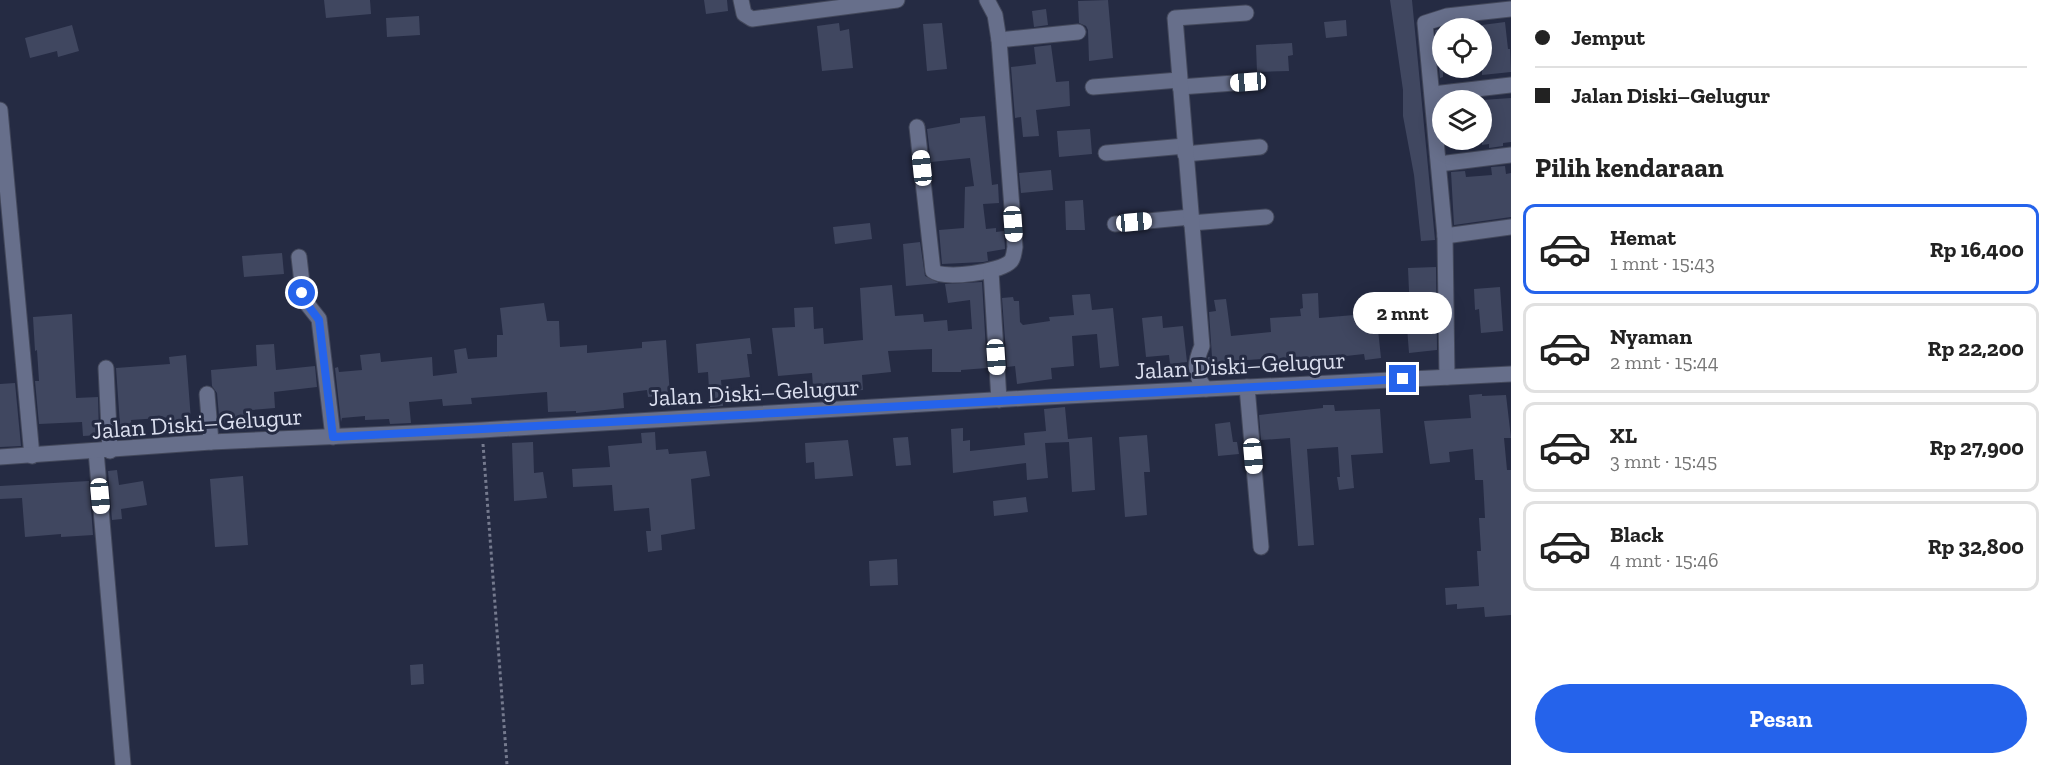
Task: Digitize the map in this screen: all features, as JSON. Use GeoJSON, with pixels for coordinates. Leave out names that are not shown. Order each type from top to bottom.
{"type":"FeatureCollection","features":[{"type":"Feature","properties":{"kind":"street"},"geometry":{"type":"LineString","coordinates":[[741,0],[744,14],[752,18],[824,5],[897,0]]}},
{"type":"Feature","properties":{"kind":"street"},"geometry":{"type":"LineString","coordinates":[[917,127],[933,272],[941,275],[990,271],[1009,262],[1013,256],[1014,247],[999,40],[995,15],[987,0]]}},
{"type":"Feature","properties":{"kind":"street"},"geometry":{"type":"LineString","coordinates":[[1433,90],[1425,23],[1447,16],[1511,9]]}},
{"type":"Feature","properties":{"kind":"street"},"geometry":{"type":"LineString","coordinates":[[1206,389],[1197,380],[1196,361],[1203,346],[1175,18],[1246,13]]}},
{"type":"Feature","properties":{"kind":"street"},"geometry":{"type":"LineString","coordinates":[[999,40],[1078,32]]}},
{"type":"Feature","properties":{"kind":"street"},"geometry":{"type":"LineString","coordinates":[[1093,87],[1248,82]]}},
{"type":"Feature","properties":{"kind":"street"},"geometry":{"type":"LineString","coordinates":[[1468,90],[1511,85]]}},
{"type":"Feature","properties":{"kind":"street"},"geometry":{"type":"LineString","coordinates":[[0,110],[33,456]]}},
{"type":"Feature","properties":{"kind":"street"},"geometry":{"type":"LineString","coordinates":[[1106,153],[1260,147]]}},
{"type":"Feature","properties":{"kind":"street"},"geometry":{"type":"LineString","coordinates":[[1438,150],[1445,236],[1447,377]]}},
{"type":"Feature","properties":{"kind":"street"},"geometry":{"type":"LineString","coordinates":[[1439,164],[1511,155]]}},
{"type":"Feature","properties":{"kind":"street"},"geometry":{"type":"LineString","coordinates":[[1114,224],[1266,217]]}},
{"type":"Feature","properties":{"kind":"street"},"geometry":{"type":"LineString","coordinates":[[1445,236],[1511,227]]}},
{"type":"Feature","properties":{"kind":"street"},"geometry":{"type":"LineString","coordinates":[[299,257],[304,300],[319,320],[333,437]]}},
{"type":"Feature","properties":{"kind":"street"},"geometry":{"type":"LineString","coordinates":[[990,271],[999,400]]}},
{"type":"Feature","properties":{"kind":"street"},"geometry":{"type":"LineString","coordinates":[[106,368],[103,451],[123,765]]}},
{"type":"Feature","properties":{"kind":"street","name":"Jalan Diski–Gelugur"},"geometry":{"type":"LineString","coordinates":[[0,457],[212,442],[482,430],[999,400],[1511,374]]}},
{"type":"Feature","properties":{"kind":"street"},"geometry":{"type":"LineString","coordinates":[[1247,387],[1261,547]]}},
{"type":"Feature","properties":{"kind":"street"},"geometry":{"type":"LineString","coordinates":[[207,394],[212,442]]}},
{"type":"Feature","properties":{"kind":"path"},"geometry":{"type":"LineString","coordinates":[[482,430],[507,765]]}},
{"type":"Feature","properties":{"kind":"building"},"geometry":{"type":"Polygon","coordinates":[[[324,0],[370,0],[371,14],[326,18],[324,0]]]}},
{"type":"Feature","properties":{"kind":"building"},"geometry":{"type":"Polygon","coordinates":[[[704,0],[727,0],[728,11],[706,14],[704,0]]]}},
{"type":"Feature","properties":{"kind":"building"},"geometry":{"type":"Polygon","coordinates":[[[1108,0],[1113,58],[1089,61],[1088,30],[1086,26],[1079,23],[1078,1],[1108,0]]]}},
{"type":"Feature","properties":{"kind":"building"},"geometry":{"type":"Polygon","coordinates":[[[1390,0],[1412,0],[1435,240],[1421,241],[1414,175],[1403,116],[1403,90],[1390,0]]]}},
{"type":"Feature","properties":{"kind":"building"},"geometry":{"type":"Polygon","coordinates":[[[1046,9],[1048,25],[1034,27],[1032,11],[1046,9]]]}},
{"type":"Feature","properties":{"kind":"building"},"geometry":{"type":"Polygon","coordinates":[[[419,16],[420,35],[387,37],[386,18],[419,16]]]}},
{"type":"Feature","properties":{"kind":"building"},"geometry":{"type":"Polygon","coordinates":[[[1346,20],[1347,36],[1326,38],[1324,22],[1346,20]]]}},
{"type":"Feature","properties":{"kind":"building"},"geometry":{"type":"Polygon","coordinates":[[[1505,22],[1511,72],[1492,74],[1492,24],[1505,22]]]}},
{"type":"Feature","properties":{"kind":"building"},"geometry":{"type":"Polygon","coordinates":[[[839,23],[840,31],[849,29],[853,68],[822,71],[817,26],[839,23]]]}},
{"type":"Feature","properties":{"kind":"building"},"geometry":{"type":"Polygon","coordinates":[[[942,23],[947,69],[927,71],[923,24],[942,23]]]}},
{"type":"Feature","properties":{"kind":"building"},"geometry":{"type":"Polygon","coordinates":[[[72,25],[79,51],[58,57],[57,51],[30,58],[25,38],[72,25]]]}},
{"type":"Feature","properties":{"kind":"building"},"geometry":{"type":"Polygon","coordinates":[[[1292,43],[1293,55],[1288,56],[1289,71],[1257,72],[1256,45],[1292,43]]]}},
{"type":"Feature","properties":{"kind":"building"},"geometry":{"type":"Polygon","coordinates":[[[1051,45],[1056,82],[1069,81],[1070,106],[1036,110],[1039,136],[1023,137],[1021,117],[1015,118],[1011,67],[1036,64],[1034,47],[1051,45]]]}},
{"type":"Feature","properties":{"kind":"building"},"geometry":{"type":"Polygon","coordinates":[[[1511,98],[1511,142],[1492,148],[1492,99],[1511,98]]]}},
{"type":"Feature","properties":{"kind":"building"},"geometry":{"type":"Polygon","coordinates":[[[985,116],[992,185],[998,184],[999,203],[983,204],[986,229],[996,228],[996,232],[1004,231],[1005,249],[987,252],[988,261],[942,264],[939,230],[964,228],[965,187],[974,186],[970,158],[931,162],[927,129],[960,123],[960,118],[985,116]]]}},
{"type":"Feature","properties":{"kind":"building"},"geometry":{"type":"Polygon","coordinates":[[[1090,129],[1092,154],[1059,157],[1057,131],[1090,129]]]}},
{"type":"Feature","properties":{"kind":"building"},"geometry":{"type":"Polygon","coordinates":[[[1505,166],[1506,174],[1511,173],[1511,217],[1454,225],[1451,172],[1465,171],[1466,177],[1492,175],[1491,167],[1505,166]]]}},
{"type":"Feature","properties":{"kind":"building"},"geometry":{"type":"Polygon","coordinates":[[[1051,170],[1053,190],[1021,193],[1019,173],[1051,170]]]}},
{"type":"Feature","properties":{"kind":"building"},"geometry":{"type":"Polygon","coordinates":[[[1083,200],[1085,230],[1066,230],[1065,201],[1083,200]]]}},
{"type":"Feature","properties":{"kind":"building"},"geometry":{"type":"Polygon","coordinates":[[[870,223],[872,239],[835,244],[833,227],[870,223]]]}},
{"type":"Feature","properties":{"kind":"building"},"geometry":{"type":"Polygon","coordinates":[[[920,242],[925,276],[939,283],[906,286],[903,244],[920,242]]]}},
{"type":"Feature","properties":{"kind":"building"},"geometry":{"type":"Polygon","coordinates":[[[282,253],[284,274],[244,277],[242,256],[282,253]]]}},
{"type":"Feature","properties":{"kind":"building"},"geometry":{"type":"Polygon","coordinates":[[[1436,267],[1437,350],[1409,353],[1406,314],[1410,314],[1408,268],[1436,267]]]}},
{"type":"Feature","properties":{"kind":"building"},"geometry":{"type":"Polygon","coordinates":[[[982,282],[987,368],[961,370],[961,372],[932,372],[932,349],[888,351],[891,372],[862,375],[863,390],[827,392],[827,398],[814,399],[812,373],[778,376],[772,328],[795,327],[794,308],[813,307],[814,329],[823,328],[824,344],[863,340],[860,288],[892,285],[895,316],[923,314],[924,322],[947,320],[948,331],[972,329],[970,300],[948,303],[945,284],[982,282]]]}},
{"type":"Feature","properties":{"kind":"building"},"geometry":{"type":"Polygon","coordinates":[[[1500,287],[1503,331],[1481,333],[1479,309],[1475,310],[1474,289],[1500,287]]]}},
{"type":"Feature","properties":{"kind":"building"},"geometry":{"type":"Polygon","coordinates":[[[1318,293],[1319,318],[1354,315],[1354,322],[1377,320],[1381,358],[1365,360],[1364,354],[1274,364],[1274,358],[1234,361],[1235,375],[1210,378],[1206,368],[1208,357],[1212,357],[1209,312],[1216,311],[1214,300],[1226,299],[1231,336],[1271,332],[1270,318],[1301,316],[1302,294],[1318,293]]]}},
{"type":"Feature","properties":{"kind":"building"},"geometry":{"type":"Polygon","coordinates":[[[1090,294],[1092,310],[1113,308],[1119,366],[1100,368],[1097,334],[1072,336],[1074,366],[1051,368],[1052,379],[1017,384],[1015,366],[1007,367],[1002,298],[1013,297],[1014,301],[1019,301],[1020,322],[1023,325],[1050,321],[1049,317],[1074,315],[1072,295],[1090,294]]]}},
{"type":"Feature","properties":{"kind":"building"},"geometry":{"type":"Polygon","coordinates":[[[544,303],[547,321],[559,321],[560,347],[587,345],[587,353],[642,348],[642,342],[666,340],[670,395],[648,397],[647,390],[623,393],[624,408],[576,413],[576,411],[548,412],[547,392],[471,398],[472,404],[443,406],[442,399],[409,402],[411,423],[390,424],[389,419],[365,420],[365,416],[342,418],[341,422],[335,368],[338,367],[339,372],[362,370],[360,355],[380,353],[381,362],[432,357],[433,376],[457,373],[454,350],[466,348],[468,359],[497,357],[497,335],[503,335],[500,308],[544,303]]]}},
{"type":"Feature","properties":{"kind":"building"},"geometry":{"type":"Polygon","coordinates":[[[72,314],[76,398],[98,397],[99,435],[83,436],[82,422],[39,424],[35,381],[39,381],[33,317],[72,314]]]}},
{"type":"Feature","properties":{"kind":"building"},"geometry":{"type":"Polygon","coordinates":[[[1162,316],[1163,328],[1183,326],[1187,362],[1170,364],[1169,355],[1146,357],[1142,318],[1162,316]]]}},
{"type":"Feature","properties":{"kind":"building"},"geometry":{"type":"Polygon","coordinates":[[[750,338],[752,354],[747,354],[750,377],[721,380],[723,406],[710,407],[708,372],[698,373],[696,344],[750,338]]]}},
{"type":"Feature","properties":{"kind":"building"},"geometry":{"type":"Polygon","coordinates":[[[274,344],[276,370],[315,366],[317,387],[274,392],[275,408],[252,410],[255,430],[237,431],[237,427],[220,427],[217,393],[212,386],[211,370],[257,366],[256,345],[274,344]]]}},
{"type":"Feature","properties":{"kind":"building"},"geometry":{"type":"Polygon","coordinates":[[[186,355],[191,420],[174,421],[174,417],[131,420],[133,438],[121,439],[116,368],[170,364],[169,357],[186,355]]]}},
{"type":"Feature","properties":{"kind":"building"},"geometry":{"type":"Polygon","coordinates":[[[15,383],[21,446],[0,447],[0,384],[15,383]]]}},
{"type":"Feature","properties":{"kind":"building"},"geometry":{"type":"Polygon","coordinates":[[[1482,394],[1482,396],[1506,395],[1511,438],[1504,438],[1507,470],[1511,470],[1511,615],[1485,617],[1484,607],[1457,609],[1457,604],[1446,605],[1445,588],[1479,586],[1477,551],[1481,551],[1479,518],[1485,518],[1483,480],[1475,480],[1473,449],[1449,452],[1450,462],[1430,464],[1424,421],[1471,418],[1469,395],[1482,394]]]}},
{"type":"Feature","properties":{"kind":"building"},"geometry":{"type":"Polygon","coordinates":[[[1323,405],[1334,405],[1335,411],[1380,409],[1383,453],[1351,455],[1354,488],[1339,490],[1338,447],[1307,449],[1314,545],[1298,546],[1290,438],[1261,440],[1259,415],[1323,408],[1323,405]]]}},
{"type":"Feature","properties":{"kind":"building"},"geometry":{"type":"Polygon","coordinates":[[[1065,407],[1068,439],[1092,437],[1095,490],[1072,492],[1069,442],[1045,443],[1048,478],[1027,480],[1026,463],[953,473],[951,429],[963,428],[963,441],[970,440],[970,451],[1025,445],[1024,433],[1046,431],[1044,409],[1065,407]]]}},
{"type":"Feature","properties":{"kind":"building"},"geometry":{"type":"Polygon","coordinates":[[[1230,422],[1233,442],[1237,442],[1239,454],[1218,456],[1215,424],[1230,422]]]}},
{"type":"Feature","properties":{"kind":"building"},"geometry":{"type":"Polygon","coordinates":[[[655,432],[656,450],[668,449],[669,454],[706,451],[710,476],[691,479],[695,529],[661,535],[662,550],[648,552],[646,531],[651,531],[649,508],[614,511],[612,485],[573,487],[572,469],[610,467],[608,446],[642,443],[641,433],[655,432]]]}},
{"type":"Feature","properties":{"kind":"building"},"geometry":{"type":"Polygon","coordinates":[[[1147,435],[1150,472],[1144,472],[1147,515],[1125,517],[1119,437],[1147,435]]]}},
{"type":"Feature","properties":{"kind":"building"},"geometry":{"type":"Polygon","coordinates":[[[908,437],[911,465],[896,466],[893,438],[908,437]]]}},
{"type":"Feature","properties":{"kind":"building"},"geometry":{"type":"Polygon","coordinates":[[[848,440],[853,476],[815,479],[814,462],[806,463],[805,443],[848,440]]]}},
{"type":"Feature","properties":{"kind":"building"},"geometry":{"type":"Polygon","coordinates":[[[533,442],[534,473],[543,472],[547,498],[514,501],[512,443],[533,442]]]}},
{"type":"Feature","properties":{"kind":"building"},"geometry":{"type":"Polygon","coordinates":[[[117,470],[119,485],[143,481],[147,505],[121,509],[122,519],[112,520],[108,471],[117,470]]]}},
{"type":"Feature","properties":{"kind":"building"},"geometry":{"type":"Polygon","coordinates":[[[243,476],[248,545],[215,547],[210,479],[243,476]]]}},
{"type":"Feature","properties":{"kind":"building"},"geometry":{"type":"Polygon","coordinates":[[[89,481],[93,535],[61,537],[61,534],[25,537],[22,498],[0,499],[0,486],[89,481]]]}},
{"type":"Feature","properties":{"kind":"building"},"geometry":{"type":"Polygon","coordinates":[[[1026,497],[1028,512],[994,516],[993,501],[1026,497]]]}},
{"type":"Feature","properties":{"kind":"building"},"geometry":{"type":"Polygon","coordinates":[[[897,559],[898,585],[870,586],[869,561],[897,559]]]}},
{"type":"Feature","properties":{"kind":"building"},"geometry":{"type":"Polygon","coordinates":[[[423,664],[424,684],[411,685],[410,665],[423,664]]]}},
{"type":"Feature","properties":{"kind":"route"},"geometry":{"type":"LineString","coordinates":[[302,293],[304,300],[319,320],[333,437],[1403,379]]}}]}
